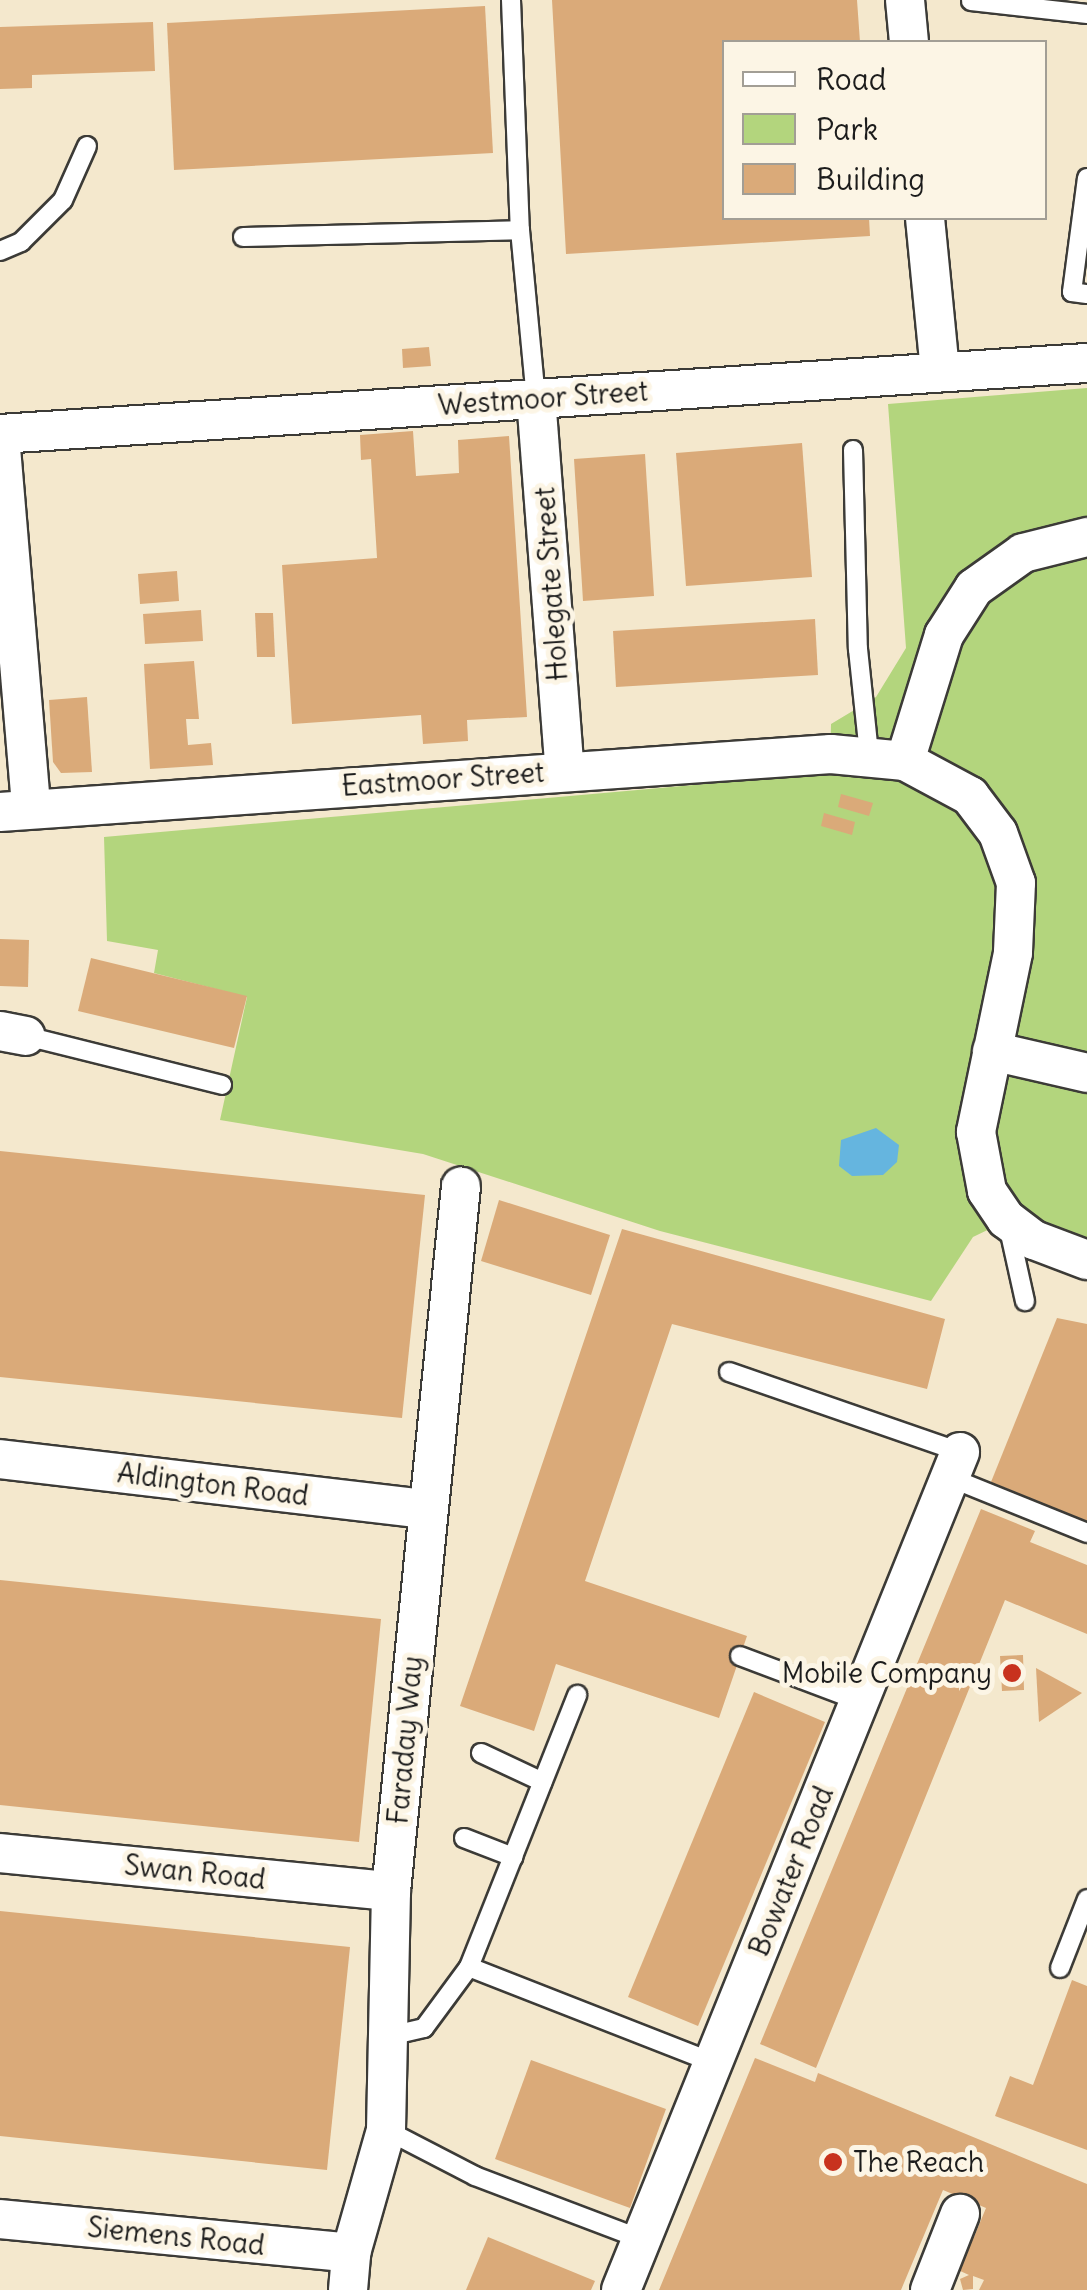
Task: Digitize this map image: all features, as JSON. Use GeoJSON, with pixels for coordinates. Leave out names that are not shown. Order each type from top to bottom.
{"type":"FeatureCollection","features":[{"type":"Feature","properties":{"kind":"street"},"geometry":{"type":"LineString","coordinates":[[905,0],[909,40]]}},
{"type":"Feature","properties":{"kind":"street"},"geometry":{"type":"LineString","coordinates":[[926,220],[940,372]]}},
{"type":"Feature","properties":{"kind":"street","name":"Westmoor Street"},"geometry":{"type":"LineString","coordinates":[[0,435],[1087,363]]}},
{"type":"Feature","properties":{"kind":"street","name":"Holegate Street"},"geometry":{"type":"LineString","coordinates":[[536,398],[565,771]]}},
{"type":"Feature","properties":{"kind":"street"},"geometry":{"type":"LineString","coordinates":[[0,435],[16,810]]}},
{"type":"Feature","properties":{"kind":"street"},"geometry":{"type":"LineString","coordinates":[[1087,537],[1012,558],[974,588],[944,636],[887,757],[970,796],[1010,858],[1018,918],[976,1132],[978,1164],[1006,1219],[1034,1240],[1087,1260]]}},
{"type":"Feature","properties":{"kind":"street","name":"Eastmoor Street"},"geometry":{"type":"LineString","coordinates":[[16,810],[565,771],[887,757]]}},
{"type":"Feature","properties":{"kind":"street"},"geometry":{"type":"LineString","coordinates":[[992,1051],[1087,1073]]}},
{"type":"Feature","properties":{"kind":"street","name":"Faraday Way"},"geometry":{"type":"LineString","coordinates":[[349,2272],[386,2130],[384,2037],[390,1891],[462,1186]]}},
{"type":"Feature","properties":{"kind":"street","name":"Aldington Road"},"geometry":{"type":"LineString","coordinates":[[0,1459],[426,1509]]}},
{"type":"Feature","properties":{"kind":"street","name":"Bowater Road"},"geometry":{"type":"LineString","coordinates":[[621,2290],[955,1465]]}},
{"type":"Feature","properties":{"kind":"street","name":"Swan Road"},"geometry":{"type":"LineString","coordinates":[[0,1853],[390,1891]]}},
{"type":"Feature","properties":{"kind":"street"},"geometry":{"type":"LineString","coordinates":[[930,2290],[960,2214]]}},
{"type":"Feature","properties":{"kind":"street","name":"Siemens Road"},"geometry":{"type":"LineString","coordinates":[[0,2219],[349,2272]]}},
{"type":"Feature","properties":{"kind":"lane"},"geometry":{"type":"LineString","coordinates":[[511,0],[520,230],[536,398]]}},
{"type":"Feature","properties":{"kind":"lane"},"geometry":{"type":"LineString","coordinates":[[971,1],[1087,14]]}},
{"type":"Feature","properties":{"kind":"lane"},"geometry":{"type":"LineString","coordinates":[[0,251],[21,242],[62,200],[88,146]]}},
{"type":"Feature","properties":{"kind":"lane"},"geometry":{"type":"LineString","coordinates":[[1087,178],[1072,292],[1087,294]]}},
{"type":"Feature","properties":{"kind":"lane"},"geometry":{"type":"LineString","coordinates":[[242,237],[520,230]]}},
{"type":"Feature","properties":{"kind":"lane"},"geometry":{"type":"LineString","coordinates":[[853,450],[858,650],[887,757]]}},
{"type":"Feature","properties":{"kind":"lane"},"geometry":{"type":"LineString","coordinates":[[13,1034],[222,1085]]}},
{"type":"Feature","properties":{"kind":"lane"},"geometry":{"type":"LineString","coordinates":[[1006,1219],[1026,1301]]}},
{"type":"Feature","properties":{"kind":"lane"},"geometry":{"type":"LineString","coordinates":[[729,1372],[955,1465],[1087,1533]]}},
{"type":"Feature","properties":{"kind":"lane"},"geometry":{"type":"LineString","coordinates":[[740,1656],[860,1701]]}},
{"type":"Feature","properties":{"kind":"lane"},"geometry":{"type":"LineString","coordinates":[[384,2037],[424,2028],[469,1967],[577,1694]]}},
{"type":"Feature","properties":{"kind":"lane"},"geometry":{"type":"LineString","coordinates":[[481,1754],[543,1782]]}},
{"type":"Feature","properties":{"kind":"lane"},"geometry":{"type":"LineString","coordinates":[[464,1838],[513,1857]]}},
{"type":"Feature","properties":{"kind":"lane"},"geometry":{"type":"LineString","coordinates":[[1060,1968],[1087,1900]]}},
{"type":"Feature","properties":{"kind":"lane"},"geometry":{"type":"LineString","coordinates":[[469,1967],[712,2062]]}},
{"type":"Feature","properties":{"kind":"lane"},"geometry":{"type":"LineString","coordinates":[[386,2130],[475,2176],[641,2239]]}},
{"type":"Feature","properties":{"kind":"green space"},"geometry":{"type":"Polygon","coordinates":[[[1087,388],[1087,1242],[1066,1238],[1027,1211],[973,1237],[931,1301],[660,1231],[423,1154],[220,1120],[247,997],[154,973],[158,950],[107,941],[104,837],[830,773],[831,724],[876,697],[906,648],[888,404],[1087,388]]]}},
{"type":"Feature","properties":{"kind":"water"},"geometry":{"type":"Polygon","coordinates":[[[876,1128],[899,1145],[897,1162],[883,1175],[852,1176],[839,1166],[841,1140],[876,1128]]]}},
{"type":"Feature","properties":{"kind":"building"},"geometry":{"type":"Polygon","coordinates":[[[552,0],[857,0],[860,40],[722,40],[722,220],[869,220],[870,236],[566,254],[552,0]]]}},
{"type":"Feature","properties":{"kind":"building"},"geometry":{"type":"Polygon","coordinates":[[[485,6],[493,153],[174,170],[167,23],[485,6]]]}},
{"type":"Feature","properties":{"kind":"building"},"geometry":{"type":"Polygon","coordinates":[[[153,22],[155,71],[32,75],[32,88],[0,89],[0,27],[153,22]]]}},
{"type":"Feature","properties":{"kind":"building"},"geometry":{"type":"Polygon","coordinates":[[[429,347],[431,366],[403,368],[402,349],[429,347]]]}},
{"type":"Feature","properties":{"kind":"building"},"geometry":{"type":"Polygon","coordinates":[[[413,431],[416,476],[459,473],[458,440],[509,436],[527,717],[467,720],[468,741],[423,744],[421,715],[292,724],[282,565],[377,558],[371,459],[361,460],[360,435],[413,431]]]}},
{"type":"Feature","properties":{"kind":"building"},"geometry":{"type":"Polygon","coordinates":[[[802,443],[812,577],[686,586],[676,453],[802,443]]]}},
{"type":"Feature","properties":{"kind":"building"},"geometry":{"type":"Polygon","coordinates":[[[645,454],[654,596],[583,601],[574,459],[645,454]]]}},
{"type":"Feature","properties":{"kind":"building"},"geometry":{"type":"Polygon","coordinates":[[[177,571],[179,601],[140,604],[138,574],[177,571]]]}},
{"type":"Feature","properties":{"kind":"building"},"geometry":{"type":"Polygon","coordinates":[[[201,610],[203,641],[145,644],[143,614],[201,610]]]}},
{"type":"Feature","properties":{"kind":"building"},"geometry":{"type":"Polygon","coordinates":[[[255,613],[273,613],[275,657],[257,657],[255,613]]]}},
{"type":"Feature","properties":{"kind":"building"},"geometry":{"type":"Polygon","coordinates":[[[815,619],[818,675],[616,687],[613,631],[815,619]]]}},
{"type":"Feature","properties":{"kind":"building"},"geometry":{"type":"Polygon","coordinates":[[[194,661],[199,719],[186,719],[188,745],[211,743],[213,765],[150,769],[144,664],[194,661]]]}},
{"type":"Feature","properties":{"kind":"building"},"geometry":{"type":"Polygon","coordinates":[[[87,697],[92,772],[61,773],[53,762],[49,700],[87,697]]]}},
{"type":"Feature","properties":{"kind":"building"},"geometry":{"type":"Polygon","coordinates":[[[841,794],[873,803],[869,816],[838,807],[841,794]]]}},
{"type":"Feature","properties":{"kind":"building"},"geometry":{"type":"Polygon","coordinates":[[[824,813],[855,822],[852,835],[821,826],[824,813]]]}},
{"type":"Feature","properties":{"kind":"building"},"geometry":{"type":"Polygon","coordinates":[[[0,939],[29,940],[28,987],[0,986],[0,939]]]}},
{"type":"Feature","properties":{"kind":"building"},"geometry":{"type":"Polygon","coordinates":[[[91,958],[247,996],[234,1048],[78,1011],[91,958]]]}},
{"type":"Feature","properties":{"kind":"building"},"geometry":{"type":"Polygon","coordinates":[[[0,1151],[425,1195],[402,1418],[0,1377],[0,1151]]]}},
{"type":"Feature","properties":{"kind":"building"},"geometry":{"type":"Polygon","coordinates":[[[499,1200],[610,1235],[591,1295],[481,1261],[499,1200]]]}},
{"type":"Feature","properties":{"kind":"building"},"geometry":{"type":"Polygon","coordinates":[[[622,1229],[945,1319],[927,1389],[672,1324],[585,1581],[747,1636],[719,1718],[556,1664],[534,1731],[460,1706],[622,1229]]]}},
{"type":"Feature","properties":{"kind":"building"},"geometry":{"type":"Polygon","coordinates":[[[1057,1318],[1087,1324],[1087,1521],[991,1482],[1057,1318]]]}},
{"type":"Feature","properties":{"kind":"building"},"geometry":{"type":"Polygon","coordinates":[[[981,1509],[1035,1531],[1030,1542],[1087,1565],[1087,1634],[1005,1600],[816,2068],[760,2044],[981,1509]]]}},
{"type":"Feature","properties":{"kind":"building"},"geometry":{"type":"Polygon","coordinates":[[[0,1580],[381,1619],[359,1842],[0,1805],[0,1580]]]}},
{"type":"Feature","properties":{"kind":"building","name":"Mobile Company"},"geometry":{"type":"Polygon","coordinates":[[[1023,1655],[1024,1690],[1002,1691],[1000,1656],[1023,1655]]]}},
{"type":"Feature","properties":{"kind":"building"},"geometry":{"type":"Polygon","coordinates":[[[1036,1668],[1082,1693],[1039,1722],[1036,1668]]]}},
{"type":"Feature","properties":{"kind":"building"},"geometry":{"type":"Polygon","coordinates":[[[754,1692],[825,1722],[698,2026],[628,1997],[754,1692]]]}},
{"type":"Feature","properties":{"kind":"building"},"geometry":{"type":"Polygon","coordinates":[[[0,1911],[350,1947],[327,2170],[0,2136],[0,1911]]]}},
{"type":"Feature","properties":{"kind":"building"},"geometry":{"type":"Polygon","coordinates":[[[1072,1980],[1087,1986],[1087,2150],[995,2116],[1010,2076],[1033,2085],[1072,1980]]]}},
{"type":"Feature","properties":{"kind":"building","name":"The Reach"},"geometry":{"type":"Polygon","coordinates":[[[755,2058],[815,2082],[818,2073],[1087,2184],[1087,2290],[979,2290],[984,2280],[973,2276],[973,2289],[963,2290],[960,2279],[969,2275],[947,2265],[960,2232],[974,2237],[986,2208],[943,2190],[901,2290],[659,2290],[755,2058]]]}},
{"type":"Feature","properties":{"kind":"building"},"geometry":{"type":"Polygon","coordinates":[[[531,2060],[666,2109],[630,2208],[495,2159],[531,2060]]]}},
{"type":"Feature","properties":{"kind":"building"},"geometry":{"type":"Polygon","coordinates":[[[488,2237],[595,2281],[591,2290],[466,2290],[488,2237]]]}},
{"type":"Feature","properties":{"kind":"place","name":"Mobile Company"},"geometry":{"type":"Point","coordinates":[1012,1673]}},
{"type":"Feature","properties":{"kind":"place","name":"The Reach"},"geometry":{"type":"Point","coordinates":[833,2162]}}]}
